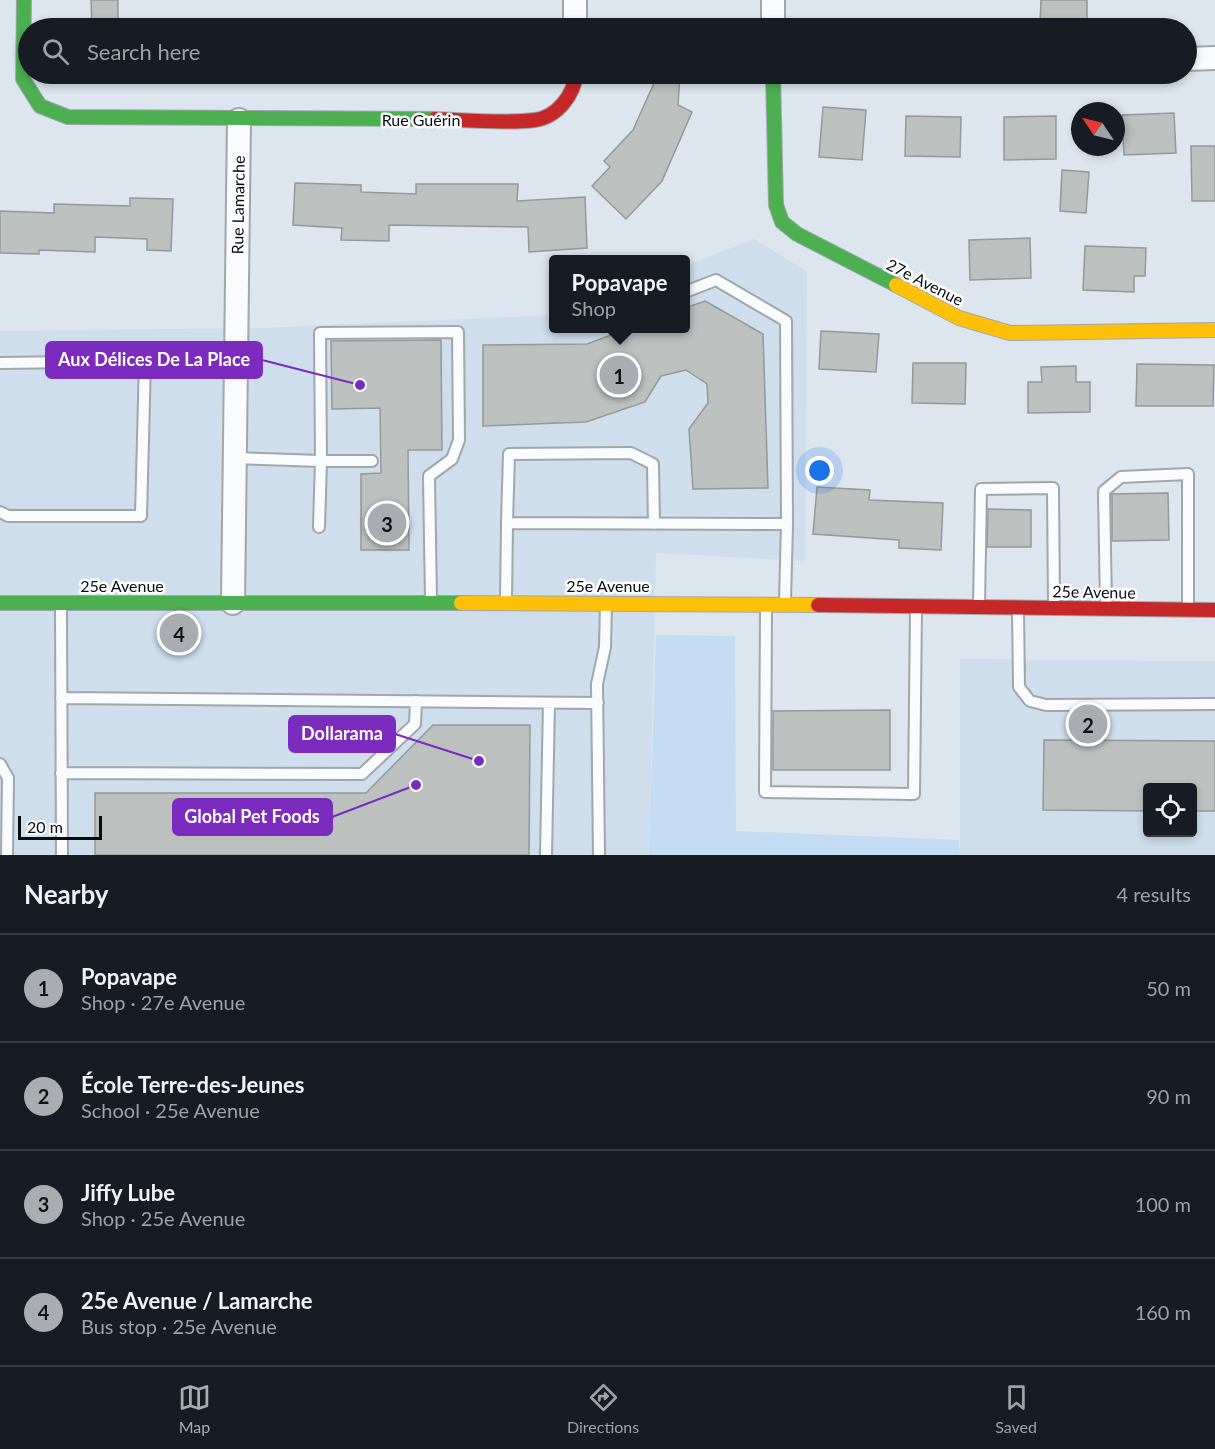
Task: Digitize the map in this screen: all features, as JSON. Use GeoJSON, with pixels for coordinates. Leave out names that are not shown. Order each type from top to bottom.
{"type":"FeatureCollection","features":[{"type":"Feature","properties":{"kind":"street"},"geometry":{"type":"LineString","coordinates":[[24,0],[24,18]]}},
{"type":"Feature","properties":{"kind":"street"},"geometry":{"type":"LineString","coordinates":[[575,0],[575,18]]}},
{"type":"Feature","properties":{"kind":"street"},"geometry":{"type":"LineString","coordinates":[[772,0],[773,18]]}},
{"type":"Feature","properties":{"kind":"street"},"geometry":{"type":"LineString","coordinates":[[1197,59],[1215,58]]}},
{"type":"Feature","properties":{"kind":"street"},"geometry":{"type":"LineString","coordinates":[[26,84],[40,106],[68,117],[239,120]]}},
{"type":"Feature","properties":{"kind":"street","name":"Rue Guérin"},"geometry":{"type":"LineString","coordinates":[[239,120],[536,120],[558,110],[576,84]]}},
{"type":"Feature","properties":{"kind":"street","name":"27e Avenue"},"geometry":{"type":"LineString","coordinates":[[773,84],[776,205],[782,222],[797,234],[959,318],[986,328],[1010,333],[1215,330]]}},
{"type":"Feature","properties":{"kind":"street","name":"Rue Lamarche"},"geometry":{"type":"LineString","coordinates":[[233,603],[239,120]]}},
{"type":"Feature","properties":{"kind":"street","name":"25e Avenue"},"geometry":{"type":"LineString","coordinates":[[0,603],[784,604],[1215,610]]}},
{"type":"Feature","properties":{"kind":"lane"},"geometry":{"type":"LineString","coordinates":[[690,290],[716,280],[786,321],[787,524],[784,604]]}},
{"type":"Feature","properties":{"kind":"lane"},"geometry":{"type":"LineString","coordinates":[[319,527],[320,333],[458,332],[459,440],[452,459],[429,476],[431,603]]}},
{"type":"Feature","properties":{"kind":"lane"},"geometry":{"type":"LineString","coordinates":[[0,512],[8,516],[141,516],[145,361]]}},
{"type":"Feature","properties":{"kind":"lane"},"geometry":{"type":"LineString","coordinates":[[0,363],[236,361]]}},
{"type":"Feature","properties":{"kind":"lane"},"geometry":{"type":"LineString","coordinates":[[506,603],[509,454],[631,453],[653,464],[654,524]]}},
{"type":"Feature","properties":{"kind":"lane"},"geometry":{"type":"LineString","coordinates":[[235,458],[372,461]]}},
{"type":"Feature","properties":{"kind":"lane"},"geometry":{"type":"LineString","coordinates":[[1106,609],[1104,490],[1121,477],[1188,474],[1188,610]]}},
{"type":"Feature","properties":{"kind":"lane"},"geometry":{"type":"LineString","coordinates":[[979,607],[981,489],[1053,489],[1054,608]]}},
{"type":"Feature","properties":{"kind":"lane"},"geometry":{"type":"LineString","coordinates":[[507,523],[787,524]]}},
{"type":"Feature","properties":{"kind":"lane"},"geometry":{"type":"LineString","coordinates":[[61,603],[62,855]]}},
{"type":"Feature","properties":{"kind":"lane"},"geometry":{"type":"LineString","coordinates":[[599,855],[597,684],[605,647],[606,603]]}},
{"type":"Feature","properties":{"kind":"lane"},"geometry":{"type":"LineString","coordinates":[[766,604],[765,792],[914,794],[916,606]]}},
{"type":"Feature","properties":{"kind":"lane"},"geometry":{"type":"LineString","coordinates":[[1018,607],[1019,687],[1030,701],[1046,705],[1215,704]]}},
{"type":"Feature","properties":{"kind":"lane"},"geometry":{"type":"LineString","coordinates":[[61,698],[598,703]]}},
{"type":"Feature","properties":{"kind":"lane"},"geometry":{"type":"LineString","coordinates":[[61,773],[362,774],[415,724],[416,701]]}},
{"type":"Feature","properties":{"kind":"lane"},"geometry":{"type":"LineString","coordinates":[[546,855],[549,703]]}},
{"type":"Feature","properties":{"kind":"lane"},"geometry":{"type":"LineString","coordinates":[[0,764],[8,778],[7,855]]}},
{"type":"Feature","properties":{"kind":"shaded area"},"geometry":{"type":"Polygon","coordinates":[[[754,239],[807,271],[805,561],[656,553],[649,855],[0,855],[0,331],[264,328],[549,315],[549,333],[690,333],[690,264],[754,239]]]}},
{"type":"Feature","properties":{"kind":"shaded area"},"geometry":{"type":"Polygon","coordinates":[[[656,635],[735,636],[736,831],[959,840],[960,855],[649,855],[656,635]]]}},
{"type":"Feature","properties":{"kind":"shaded area"},"geometry":{"type":"Polygon","coordinates":[[[960,659],[1215,661],[1215,855],[960,855],[960,659]]]}},
{"type":"Feature","properties":{"kind":"building"},"geometry":{"type":"Polygon","coordinates":[[[91,0],[118,0],[118,18],[92,18],[91,0]]]}},
{"type":"Feature","properties":{"kind":"building"},"geometry":{"type":"Polygon","coordinates":[[[1041,0],[1087,0],[1087,18],[1040,18],[1041,0]]]}},
{"type":"Feature","properties":{"kind":"building"},"geometry":{"type":"Polygon","coordinates":[[[654,84],[679,84],[678,105],[692,112],[662,181],[626,219],[592,186],[610,167],[604,161],[633,130],[654,84]]]}},
{"type":"Feature","properties":{"kind":"building"},"geometry":{"type":"Polygon","coordinates":[[[823,107],[866,110],[862,160],[819,157],[823,107]]]}},
{"type":"Feature","properties":{"kind":"building"},"geometry":{"type":"Polygon","coordinates":[[[1174,113],[1176,153],[1125,155],[1125,115],[1174,113]]]}},
{"type":"Feature","properties":{"kind":"building"},"geometry":{"type":"Polygon","coordinates":[[[906,116],[961,117],[960,157],[905,156],[906,116]]]}},
{"type":"Feature","properties":{"kind":"building"},"geometry":{"type":"Polygon","coordinates":[[[1056,116],[1056,159],[1004,160],[1004,117],[1056,116]]]}},
{"type":"Feature","properties":{"kind":"building"},"geometry":{"type":"Polygon","coordinates":[[[1191,146],[1215,146],[1215,201],[1192,201],[1191,146]]]}},
{"type":"Feature","properties":{"kind":"building"},"geometry":{"type":"Polygon","coordinates":[[[1062,170],[1089,172],[1086,213],[1060,211],[1062,170]]]}},
{"type":"Feature","properties":{"kind":"building"},"geometry":{"type":"Polygon","coordinates":[[[295,183],[361,185],[361,192],[416,194],[416,184],[518,184],[517,201],[585,197],[587,248],[529,252],[528,227],[389,225],[389,241],[341,240],[342,228],[293,225],[295,183]]]}},
{"type":"Feature","properties":{"kind":"building"},"geometry":{"type":"Polygon","coordinates":[[[130,198],[173,199],[171,251],[147,250],[147,239],[95,237],[95,252],[39,250],[39,254],[0,253],[0,211],[54,213],[54,204],[130,206],[130,198]]]}},
{"type":"Feature","properties":{"kind":"building"},"geometry":{"type":"Polygon","coordinates":[[[1030,238],[1031,278],[970,280],[969,240],[1030,238]]]}},
{"type":"Feature","properties":{"kind":"building"},"geometry":{"type":"Polygon","coordinates":[[[1085,246],[1146,248],[1145,276],[1134,276],[1134,292],[1083,290],[1085,246]]]}},
{"type":"Feature","properties":{"kind":"building"},"geometry":{"type":"Polygon","coordinates":[[[705,301],[763,334],[768,488],[693,489],[689,429],[708,403],[707,384],[686,370],[661,376],[645,402],[586,422],[483,426],[483,345],[587,344],[617,333],[690,333],[690,306],[705,301]]]}},
{"type":"Feature","properties":{"kind":"building"},"geometry":{"type":"Polygon","coordinates":[[[821,331],[879,334],[876,372],[819,369],[821,331]]]}},
{"type":"Feature","properties":{"kind":"building"},"geometry":{"type":"Polygon","coordinates":[[[441,340],[442,450],[408,450],[409,550],[361,550],[361,474],[381,473],[380,408],[332,409],[331,341],[441,340]]]}},
{"type":"Feature","properties":{"kind":"building"},"geometry":{"type":"Polygon","coordinates":[[[913,363],[966,363],[965,404],[912,403],[913,363]]]}},
{"type":"Feature","properties":{"kind":"building"},"geometry":{"type":"Polygon","coordinates":[[[1137,364],[1214,365],[1213,406],[1136,406],[1137,364]]]}},
{"type":"Feature","properties":{"kind":"building"},"geometry":{"type":"Polygon","coordinates":[[[1076,366],[1076,382],[1090,382],[1090,412],[1028,413],[1028,382],[1042,382],[1041,367],[1076,366]]]}},
{"type":"Feature","properties":{"kind":"building"},"geometry":{"type":"Polygon","coordinates":[[[817,487],[870,490],[869,500],[943,503],[941,550],[899,548],[899,540],[813,534],[817,487]]]}},
{"type":"Feature","properties":{"kind":"building"},"geometry":{"type":"Polygon","coordinates":[[[1168,493],[1169,540],[1112,541],[1112,494],[1168,493]]]}},
{"type":"Feature","properties":{"kind":"building"},"geometry":{"type":"Polygon","coordinates":[[[988,509],[1031,510],[1031,547],[987,547],[988,509]]]}},
{"type":"Feature","properties":{"kind":"building"},"geometry":{"type":"Polygon","coordinates":[[[890,710],[890,770],[773,770],[773,711],[890,710]]]}},
{"type":"Feature","properties":{"kind":"building"},"geometry":{"type":"Polygon","coordinates":[[[433,725],[530,725],[529,855],[95,855],[95,793],[366,793],[433,725]]]}},
{"type":"Feature","properties":{"kind":"building"},"geometry":{"type":"Polygon","coordinates":[[[1044,740],[1215,741],[1215,811],[1197,811],[1197,783],[1143,783],[1143,811],[1043,810],[1044,740]]]}},
{"type":"Feature","properties":{"kind":"traffic: fast"},"geometry":{"type":"LineString","coordinates":[[24,0],[24,18]]}},
{"type":"Feature","properties":{"kind":"traffic: fast"},"geometry":{"type":"LineString","coordinates":[[26,84],[40,106],[68,117],[435,119]]}},
{"type":"Feature","properties":{"kind":"traffic: fast"},"geometry":{"type":"LineString","coordinates":[[773,84],[776,205],[782,222],[797,234],[896,285]]}},
{"type":"Feature","properties":{"kind":"traffic: fast"},"geometry":{"type":"LineString","coordinates":[[0,603],[461,603]]}},
{"type":"Feature","properties":{"kind":"traffic: slow"},"geometry":{"type":"LineString","coordinates":[[896,285],[959,318],[1010,333],[1215,330]]}},
{"type":"Feature","properties":{"kind":"traffic: slow"},"geometry":{"type":"LineString","coordinates":[[461,603],[818,605]]}},
{"type":"Feature","properties":{"kind":"traffic: jam"},"geometry":{"type":"LineString","coordinates":[[435,119],[511,122],[543,118],[563,104],[574,84]]}},
{"type":"Feature","properties":{"kind":"traffic: jam"},"geometry":{"type":"LineString","coordinates":[[818,605],[1215,610]]}},
{"type":"Feature","properties":{"kind":"place","name":"Popavape"},"geometry":{"type":"Point","coordinates":[619,375]}},
{"type":"Feature","properties":{"kind":"place","name":"Aux Délices De La Place"},"geometry":{"type":"Point","coordinates":[360,385]}},
{"type":"Feature","properties":{"kind":"place","name":"Jiffy Lube"},"geometry":{"type":"Point","coordinates":[387,523]}},
{"type":"Feature","properties":{"kind":"place","name":"25e Avenue / Lamarche"},"geometry":{"type":"Point","coordinates":[179,633]}},
{"type":"Feature","properties":{"kind":"place","name":"École Terre-des-Jeunes"},"geometry":{"type":"Point","coordinates":[1088,724]}},
{"type":"Feature","properties":{"kind":"place","name":"Dollarama"},"geometry":{"type":"Point","coordinates":[479,761]}},
{"type":"Feature","properties":{"kind":"place","name":"Global Pet Foods"},"geometry":{"type":"Point","coordinates":[416,785]}}]}
